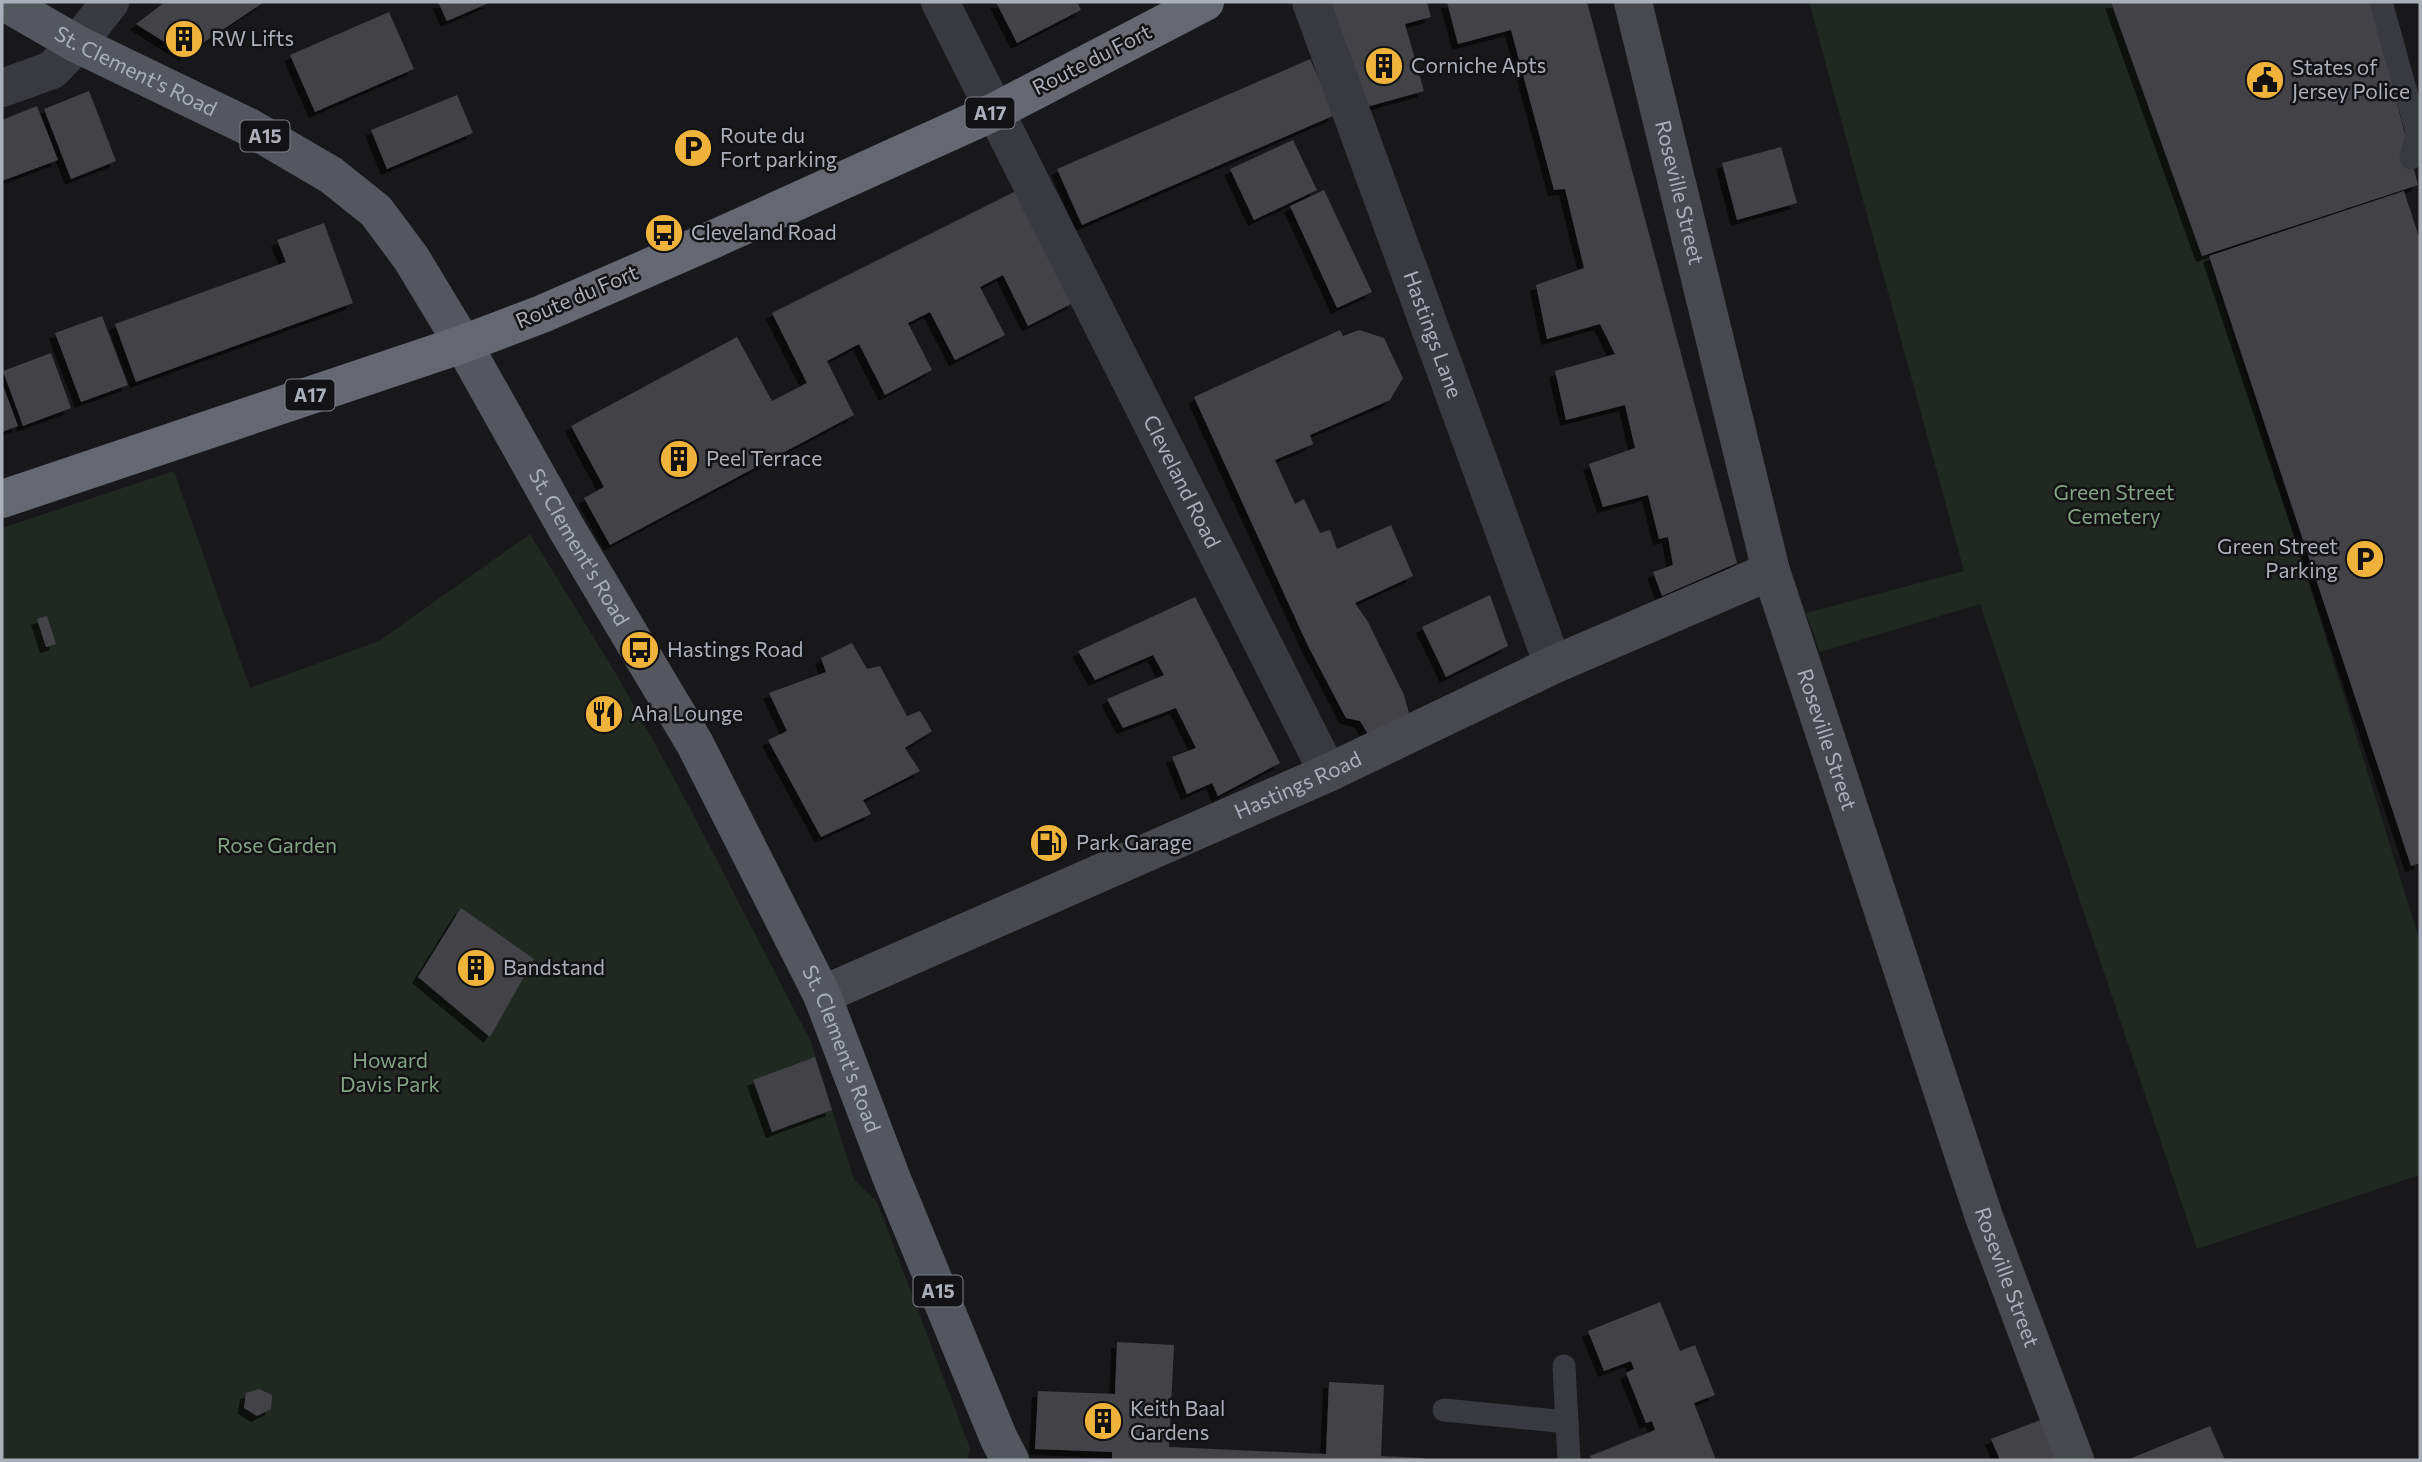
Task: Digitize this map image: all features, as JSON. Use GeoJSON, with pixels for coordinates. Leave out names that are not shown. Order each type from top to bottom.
{"type":"FeatureCollection","features":[{"type":"Feature","properties":{"kind":"highway","name":"Route du Fort"},"geometry":{"type":"LineString","coordinates":[[2,499],[463,344],[542,314],[996,111],[1205,2]]}},
{"type":"Feature","properties":{"kind":"main road","name":"St. Clement's Road"},"geometry":{"type":"LineString","coordinates":[[4,2],[77,44],[247,126],[331,175],[376,211],[411,258],[463,344],[568,531],[695,744],[822,995],[891,1179],[1001,1453]]}},
{"type":"Feature","properties":{"kind":"main road","name":"Roseville Street"},"geometry":{"type":"LineString","coordinates":[[1633,2],[1771,571],[1984,1217],[2075,1460]]}},
{"type":"Feature","properties":{"kind":"main road","name":"Hastings Road"},"geometry":{"type":"LineString","coordinates":[[822,995],[1328,773],[1553,665],[1771,571]]}},
{"type":"Feature","properties":{"kind":"street"},"geometry":{"type":"LineString","coordinates":[[2,88],[52,70],[77,44],[110,2]]}},
{"type":"Feature","properties":{"kind":"street","name":"Cleveland Road"},"geometry":{"type":"LineString","coordinates":[[940,2],[1328,773]]}},
{"type":"Feature","properties":{"kind":"street","name":"Hastings Lane"},"geometry":{"type":"LineString","coordinates":[[1311,2],[1553,665]]}},
{"type":"Feature","properties":{"kind":"lane"},"geometry":{"type":"LineString","coordinates":[[2381,2],[2417,132],[2411,158]]}},
{"type":"Feature","properties":{"kind":"lane"},"geometry":{"type":"LineString","coordinates":[[1564,1366],[1569,1460]]}},
{"type":"Feature","properties":{"kind":"lane"},"geometry":{"type":"LineString","coordinates":[[1444,1410],[1567,1422]]}},
{"type":"Feature","properties":{"kind":"green space","name":"Green Street Cemetery"},"geometry":{"type":"Polygon","coordinates":[[[1809,2],[2111,2],[2207,253],[2420,942],[2420,1175],[2197,1249],[1980,604],[1820,652],[1806,613],[1964,571],[1809,2]]]}},
{"type":"Feature","properties":{"kind":"green space","name":"Howard Davis Park"},"geometry":{"type":"Polygon","coordinates":[[[174,471],[250,688],[379,641],[530,534],[618,677],[683,795],[811,1042],[854,1180],[877,1202],[970,1448],[967,1460],[2,1460],[2,528],[174,471]]]}},
{"type":"Feature","properties":{"kind":"building","name":"RW Lifts"},"geometry":{"type":"Polygon","coordinates":[[[165,2],[264,2],[185,55],[136,24],[165,2]]]}},
{"type":"Feature","properties":{"kind":"building"},"geometry":{"type":"Polygon","coordinates":[[[438,2],[491,2],[447,21],[438,2]]]}},
{"type":"Feature","properties":{"kind":"building"},"geometry":{"type":"Polygon","coordinates":[[[996,2],[1077,2],[1081,10],[1017,43],[996,2]]]}},
{"type":"Feature","properties":{"kind":"building","name":"Corniche Apts"},"geometry":{"type":"Polygon","coordinates":[[[1323,2],[1427,2],[1431,17],[1405,24],[1424,91],[1363,108],[1323,2]]]}},
{"type":"Feature","properties":{"kind":"building"},"geometry":{"type":"Polygon","coordinates":[[[1447,2],[1587,2],[1737,563],[1662,596],[1653,572],[1673,565],[1668,537],[1659,539],[1648,495],[1603,507],[1589,464],[1635,448],[1625,405],[1566,420],[1555,371],[1615,354],[1600,324],[1547,339],[1536,285],[1584,268],[1565,189],[1554,190],[1511,30],[1458,44],[1447,2]]]}},
{"type":"Feature","properties":{"kind":"building","name":"States of Jersey Police"},"geometry":{"type":"Polygon","coordinates":[[[2111,2],[2371,2],[2418,185],[2202,256],[2111,2]]]}},
{"type":"Feature","properties":{"kind":"building"},"geometry":{"type":"Polygon","coordinates":[[[389,12],[414,69],[315,112],[290,55],[389,12]]]}},
{"type":"Feature","properties":{"kind":"building"},"geometry":{"type":"Polygon","coordinates":[[[1310,59],[1335,115],[1082,225],[1057,169],[1310,59]]]}},
{"type":"Feature","properties":{"kind":"building"},"geometry":{"type":"Polygon","coordinates":[[[89,91],[116,161],[71,179],[44,109],[89,91]]]}},
{"type":"Feature","properties":{"kind":"building"},"geometry":{"type":"Polygon","coordinates":[[[457,95],[473,133],[387,169],[371,130],[457,95]]]}},
{"type":"Feature","properties":{"kind":"building"},"geometry":{"type":"Polygon","coordinates":[[[37,106],[58,160],[2,181],[2,120],[37,106]]]}},
{"type":"Feature","properties":{"kind":"building"},"geometry":{"type":"Polygon","coordinates":[[[1293,140],[1317,190],[1254,220],[1230,169],[1293,140]]]}},
{"type":"Feature","properties":{"kind":"building"},"geometry":{"type":"Polygon","coordinates":[[[1781,147],[1797,203],[1737,220],[1722,163],[1781,147]]]}},
{"type":"Feature","properties":{"kind":"building"},"geometry":{"type":"Polygon","coordinates":[[[1324,190],[1372,292],[1337,308],[1290,206],[1324,190]]]}},
{"type":"Feature","properties":{"kind":"building"},"geometry":{"type":"Polygon","coordinates":[[[1016,191],[1073,303],[1028,326],[1003,275],[980,287],[1005,335],[955,360],[930,312],[908,323],[932,370],[885,395],[859,344],[827,361],[854,415],[610,545],[584,498],[604,487],[571,426],[737,337],[772,401],[807,383],[772,313],[1016,191]]]}},
{"type":"Feature","properties":{"kind":"building","name":"Green Street Parking"},"geometry":{"type":"Polygon","coordinates":[[[2404,191],[2420,240],[2420,863],[2411,866],[2209,256],[2404,191]]]}},
{"type":"Feature","properties":{"kind":"building"},"geometry":{"type":"Polygon","coordinates":[[[324,223],[353,303],[136,382],[115,324],[286,262],[277,240],[324,223]]]}},
{"type":"Feature","properties":{"kind":"building"},"geometry":{"type":"Polygon","coordinates":[[[102,316],[128,385],[81,402],[55,333],[102,316]]]}},
{"type":"Feature","properties":{"kind":"building"},"geometry":{"type":"Polygon","coordinates":[[[1340,330],[1343,336],[1359,330],[1384,338],[1403,378],[1390,400],[1310,435],[1313,444],[1275,460],[1295,504],[1304,499],[1320,533],[1330,530],[1337,549],[1391,525],[1413,576],[1355,603],[1368,622],[1404,695],[1409,713],[1368,734],[1360,721],[1346,718],[1308,646],[1194,397],[1340,330]]]}},
{"type":"Feature","properties":{"kind":"building"},"geometry":{"type":"Polygon","coordinates":[[[51,353],[71,408],[23,426],[3,371],[51,353]]]}},
{"type":"Feature","properties":{"kind":"building"},"geometry":{"type":"Polygon","coordinates":[[[2,383],[18,426],[2,432],[2,383]]]}},
{"type":"Feature","properties":{"kind":"building"},"geometry":{"type":"Polygon","coordinates":[[[1490,595],[1508,646],[1446,677],[1422,627],[1490,595]]]}},
{"type":"Feature","properties":{"kind":"building"},"geometry":{"type":"Polygon","coordinates":[[[1195,597],[1280,763],[1218,796],[1212,783],[1187,794],[1172,757],[1196,748],[1176,708],[1123,728],[1107,699],[1164,675],[1153,655],[1095,680],[1078,651],[1195,597]]]}},
{"type":"Feature","properties":{"kind":"building"},"geometry":{"type":"Polygon","coordinates":[[[47,616],[56,644],[46,647],[37,619],[47,616]]]}},
{"type":"Feature","properties":{"kind":"building"},"geometry":{"type":"Polygon","coordinates":[[[852,643],[867,669],[880,666],[907,716],[920,711],[932,731],[905,748],[920,771],[863,800],[871,814],[821,837],[768,740],[787,731],[769,693],[826,672],[821,658],[852,643]]]}},
{"type":"Feature","properties":{"kind":"building","name":"Bandstand"},"geometry":{"type":"Polygon","coordinates":[[[461,908],[534,959],[490,1037],[418,977],[461,908]]]}},
{"type":"Feature","properties":{"kind":"building"},"geometry":{"type":"Polygon","coordinates":[[[815,1057],[832,1110],[772,1132],[753,1080],[815,1057]]]}},
{"type":"Feature","properties":{"kind":"building"},"geometry":{"type":"Polygon","coordinates":[[[1660,1302],[1680,1351],[1695,1345],[1715,1395],[1694,1403],[1716,1460],[1592,1460],[1590,1456],[1655,1430],[1652,1421],[1646,1423],[1626,1373],[1634,1369],[1631,1361],[1604,1371],[1588,1331],[1660,1302]]]}},
{"type":"Feature","properties":{"kind":"building","name":"Keith Baal Gardens"},"geometry":{"type":"Polygon","coordinates":[[[1117,1342],[1174,1345],[1169,1447],[1326,1454],[1329,1382],[1384,1385],[1381,1456],[1424,1460],[1112,1460],[1112,1452],[1035,1449],[1038,1391],[1115,1394],[1117,1342]]]}},
{"type":"Feature","properties":{"kind":"building"},"geometry":{"type":"Polygon","coordinates":[[[259,1389],[272,1395],[271,1409],[257,1416],[244,1408],[246,1393],[259,1389]]]}},
{"type":"Feature","properties":{"kind":"building"},"geometry":{"type":"Polygon","coordinates":[[[2043,1419],[2060,1460],[2000,1460],[1991,1439],[2043,1419]]]}},
{"type":"Feature","properties":{"kind":"building"},"geometry":{"type":"Polygon","coordinates":[[[2210,1426],[2225,1460],[2127,1460],[2210,1426]]]}},
{"type":"Feature","properties":{"kind":"place","name":"RW Lifts"},"geometry":{"type":"Point","coordinates":[184,39]}},
{"type":"Feature","properties":{"kind":"place","name":"Corniche Apts"},"geometry":{"type":"Point","coordinates":[1384,66]}},
{"type":"Feature","properties":{"kind":"place","name":"States of Jersey Police"},"geometry":{"type":"Point","coordinates":[2265,80]}},
{"type":"Feature","properties":{"kind":"place","name":"Route du Fort parking"},"geometry":{"type":"Point","coordinates":[693,148]}},
{"type":"Feature","properties":{"kind":"place","name":"Cleveland Road"},"geometry":{"type":"Point","coordinates":[664,233]}},
{"type":"Feature","properties":{"kind":"place","name":"Peel Terrace"},"geometry":{"type":"Point","coordinates":[679,459]}},
{"type":"Feature","properties":{"kind":"place","name":"Green Street Parking"},"geometry":{"type":"Point","coordinates":[2365,559]}},
{"type":"Feature","properties":{"kind":"place","name":"Hastings Road"},"geometry":{"type":"Point","coordinates":[640,650]}},
{"type":"Feature","properties":{"kind":"place","name":"Aha Lounge"},"geometry":{"type":"Point","coordinates":[604,714]}},
{"type":"Feature","properties":{"kind":"place","name":"Park Garage"},"geometry":{"type":"Point","coordinates":[1049,843]}},
{"type":"Feature","properties":{"kind":"place","name":"Bandstand"},"geometry":{"type":"Point","coordinates":[476,968]}},
{"type":"Feature","properties":{"kind":"place","name":"Keith Baal Gardens"},"geometry":{"type":"Point","coordinates":[1103,1421]}},
{"type":"Feature","properties":{"kind":"park label","name":"Rose Garden"},"geometry":{"type":"Point","coordinates":[277,846]}}]}
